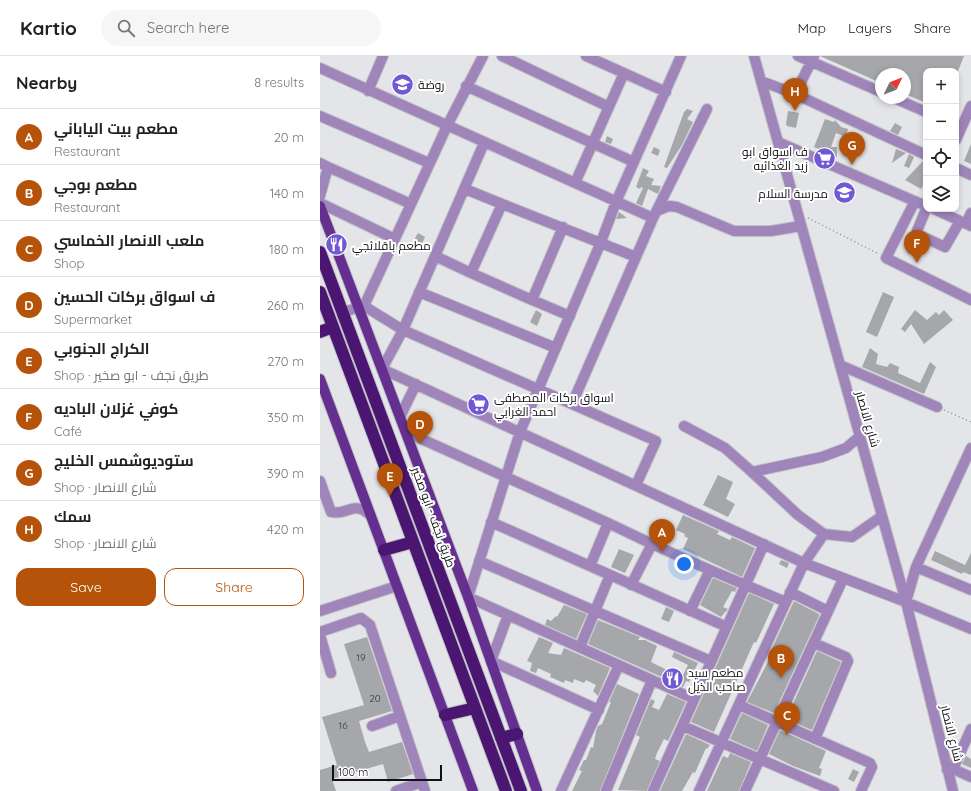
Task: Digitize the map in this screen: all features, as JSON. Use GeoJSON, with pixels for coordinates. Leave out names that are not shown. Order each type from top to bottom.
{"type":"FeatureCollection","features":[{"type":"Feature","properties":{"kind":"highway","name":"طريق نجف - ابو صخير"},"geometry":{"type":"LineString","coordinates":[[320,252],[521,791]]}},
{"type":"Feature","properties":{"kind":"highway"},"geometry":{"type":"LineString","coordinates":[[320,292],[506,791]]}},
{"type":"Feature","properties":{"kind":"highway"},"geometry":{"type":"LineString","coordinates":[[320,332],[333,328]]}},
{"type":"Feature","properties":{"kind":"highway"},"geometry":{"type":"LineString","coordinates":[[384,550],[413,542]]}},
{"type":"Feature","properties":{"kind":"highway"},"geometry":{"type":"LineString","coordinates":[[445,715],[475,708]]}},
{"type":"Feature","properties":{"kind":"highway"},"geometry":{"type":"LineString","coordinates":[[501,738],[517,734]]}},
{"type":"Feature","properties":{"kind":"main road"},"geometry":{"type":"LineString","coordinates":[[320,206],[361,307],[382,369],[468,597],[537,791]]}},
{"type":"Feature","properties":{"kind":"main road"},"geometry":{"type":"LineString","coordinates":[[320,379],[473,791]]}},
{"type":"Feature","properties":{"kind":"street"},"geometry":{"type":"LineString","coordinates":[[368,91],[383,56]]}},
{"type":"Feature","properties":{"kind":"street"},"geometry":{"type":"LineString","coordinates":[[361,307],[395,239],[466,86],[483,56]]}},
{"type":"Feature","properties":{"kind":"street"},"geometry":{"type":"LineString","coordinates":[[502,56],[609,107]]}},
{"type":"Feature","properties":{"kind":"street"},"geometry":{"type":"LineString","coordinates":[[586,56],[604,60],[624,73],[666,92]]}},
{"type":"Feature","properties":{"kind":"street"},"geometry":{"type":"LineString","coordinates":[[682,56],[616,202],[601,242],[520,432],[468,597],[694,700]]}},
{"type":"Feature","properties":{"kind":"street","name":"شارع الانصار"},"geometry":{"type":"LineString","coordinates":[[754,56],[906,602],[950,770],[953,791]]}},
{"type":"Feature","properties":{"kind":"street"},"geometry":{"type":"LineString","coordinates":[[798,56],[813,59],[875,89]]}},
{"type":"Feature","properties":{"kind":"street"},"geometry":{"type":"LineString","coordinates":[[795,94],[813,59]]}},
{"type":"Feature","properties":{"kind":"street"},"geometry":{"type":"LineString","coordinates":[[320,68],[616,202],[655,214],[669,206],[677,207],[734,231],[771,231],[801,226]]}},
{"type":"Feature","properties":{"kind":"street"},"geometry":{"type":"LineString","coordinates":[[575,183],[624,73]]}},
{"type":"Feature","properties":{"kind":"street"},"geometry":{"type":"LineString","coordinates":[[761,81],[795,94],[923,154]]}},
{"type":"Feature","properties":{"kind":"street"},"geometry":{"type":"LineString","coordinates":[[466,86],[634,162]]}},
{"type":"Feature","properties":{"kind":"street"},"geometry":{"type":"LineString","coordinates":[[908,104],[923,111]]}},
{"type":"Feature","properties":{"kind":"street"},"geometry":{"type":"LineString","coordinates":[[959,127],[971,106]]}},
{"type":"Feature","properties":{"kind":"street"},"geometry":{"type":"LineString","coordinates":[[572,404],[655,214],[707,109]]}},
{"type":"Feature","properties":{"kind":"street"},"geometry":{"type":"LineString","coordinates":[[320,116],[429,164]]}},
{"type":"Feature","properties":{"kind":"street"},"geometry":{"type":"LineString","coordinates":[[778,142],[923,205]]}},
{"type":"Feature","properties":{"kind":"street"},"geometry":{"type":"LineString","coordinates":[[484,143],[403,330],[382,369],[804,563],[906,602],[971,629]]}},
{"type":"Feature","properties":{"kind":"street"},"geometry":{"type":"LineString","coordinates":[[320,196],[324,165],[411,204]]}},
{"type":"Feature","properties":{"kind":"street"},"geometry":{"type":"LineString","coordinates":[[959,169],[971,175]]}},
{"type":"Feature","properties":{"kind":"street"},"geometry":{"type":"LineString","coordinates":[[465,188],[636,257]]}},
{"type":"Feature","properties":{"kind":"street"},"geometry":{"type":"LineString","coordinates":[[915,201],[886,258],[971,300]]}},
{"type":"Feature","properties":{"kind":"street"},"geometry":{"type":"LineString","coordinates":[[320,203],[395,239]]}},
{"type":"Feature","properties":{"kind":"street"},"geometry":{"type":"LineString","coordinates":[[471,273],[502,204]]}},
{"type":"Feature","properties":{"kind":"street"},"geometry":{"type":"LineString","coordinates":[[925,212],[918,231],[919,234],[946,247],[966,223],[971,213]]}},
{"type":"Feature","properties":{"kind":"street"},"geometry":{"type":"LineString","coordinates":[[941,212],[966,223]]}},
{"type":"Feature","properties":{"kind":"street"},"geometry":{"type":"LineString","coordinates":[[532,300],[563,228]]}},
{"type":"Feature","properties":{"kind":"street"},"geometry":{"type":"LineString","coordinates":[[435,256],[570,316]]}},
{"type":"Feature","properties":{"kind":"street"},"geometry":{"type":"LineString","coordinates":[[419,292],[556,348]]}},
{"type":"Feature","properties":{"kind":"street"},"geometry":{"type":"LineString","coordinates":[[343,312],[361,307],[403,330],[656,441],[636,486]]}},
{"type":"Feature","properties":{"kind":"street"},"geometry":{"type":"LineString","coordinates":[[840,366],[937,407]]}},
{"type":"Feature","properties":{"kind":"street"},"geometry":{"type":"LineString","coordinates":[[400,417],[416,384]]}},
{"type":"Feature","properties":{"kind":"street"},"geometry":{"type":"LineString","coordinates":[[684,426],[725,448],[798,515],[824,534],[852,537],[882,516]]}},
{"type":"Feature","properties":{"kind":"street"},"geometry":{"type":"LineString","coordinates":[[406,432],[710,570],[746,585],[788,597],[828,611]]}},
{"type":"Feature","properties":{"kind":"street"},"geometry":{"type":"LineString","coordinates":[[752,472],[822,457],[846,448],[860,436]]}},
{"type":"Feature","properties":{"kind":"street"},"geometry":{"type":"LineString","coordinates":[[906,602],[916,567],[971,448]]}},
{"type":"Feature","properties":{"kind":"street"},"geometry":{"type":"LineString","coordinates":[[320,481],[331,512],[356,507],[363,509],[371,516]]}},
{"type":"Feature","properties":{"kind":"street"},"geometry":{"type":"LineString","coordinates":[[491,522],[727,627]]}},
{"type":"Feature","properties":{"kind":"street"},"geometry":{"type":"LineString","coordinates":[[590,566],[608,523]]}},
{"type":"Feature","properties":{"kind":"street"},"geometry":{"type":"LineString","coordinates":[[699,791],[804,563],[824,534]]}},
{"type":"Feature","properties":{"kind":"street"},"geometry":{"type":"LineString","coordinates":[[632,584],[652,544]]}},
{"type":"Feature","properties":{"kind":"street"},"geometry":{"type":"LineString","coordinates":[[654,791],[764,544]]}},
{"type":"Feature","properties":{"kind":"street"},"geometry":{"type":"LineString","coordinates":[[479,561],[711,662]]}},
{"type":"Feature","properties":{"kind":"street"},"geometry":{"type":"LineString","coordinates":[[916,567],[971,590]]}},
{"type":"Feature","properties":{"kind":"street"},"geometry":{"type":"LineString","coordinates":[[690,611],[710,570]]}},
{"type":"Feature","properties":{"kind":"street"},"geometry":{"type":"LineString","coordinates":[[580,647],[610,575]]}},
{"type":"Feature","properties":{"kind":"street"},"geometry":{"type":"LineString","coordinates":[[745,791],[843,578]]}},
{"type":"Feature","properties":{"kind":"street"},"geometry":{"type":"LineString","coordinates":[[320,611],[397,586]]}},
{"type":"Feature","properties":{"kind":"street"},"geometry":{"type":"LineString","coordinates":[[508,615],[491,661],[599,710]]}},
{"type":"Feature","properties":{"kind":"street"},"geometry":{"type":"LineString","coordinates":[[320,632],[361,618],[370,625],[423,786],[396,791]]}},
{"type":"Feature","properties":{"kind":"street"},"geometry":{"type":"LineString","coordinates":[[320,635],[331,673]]}},
{"type":"Feature","properties":{"kind":"street"},"geometry":{"type":"LineString","coordinates":[[814,643],[846,656],[848,661],[814,739]]}},
{"type":"Feature","properties":{"kind":"street"},"geometry":{"type":"LineString","coordinates":[[561,791],[619,665]]}},
{"type":"Feature","properties":{"kind":"street"},"geometry":{"type":"LineString","coordinates":[[606,791],[652,680]]}},
{"type":"Feature","properties":{"kind":"street"},"geometry":{"type":"LineString","coordinates":[[739,705],[870,763],[872,767],[861,791]]}},
{"type":"Feature","properties":{"kind":"street"},"geometry":{"type":"LineString","coordinates":[[372,726],[400,716]]}},
{"type":"Feature","properties":{"kind":"street"},"geometry":{"type":"LineString","coordinates":[[683,726],[834,791]]}},
{"type":"Feature","properties":{"kind":"street"},"geometry":{"type":"LineString","coordinates":[[971,729],[950,770],[971,777]]}},
{"type":"Feature","properties":{"kind":"path"},"geometry":{"type":"LineString","coordinates":[[797,213],[886,258]]}},
{"type":"Feature","properties":{"kind":"path"},"geometry":{"type":"LineString","coordinates":[[937,407],[971,422]]}},
{"type":"Feature","properties":{"kind":"building"},"geometry":{"type":"Polygon","coordinates":[[[820,56],[964,56],[959,68],[923,68],[923,102],[911,97],[911,68],[875,68],[875,80],[820,56]]]}},
{"type":"Feature","properties":{"kind":"building"},"geometry":{"type":"Polygon","coordinates":[[[687,109],[693,111],[687,119],[693,122],[682,145],[667,168],[664,167],[684,112],[687,109]]]}},
{"type":"Feature","properties":{"kind":"building"},"geometry":{"type":"Polygon","coordinates":[[[788,111],[799,113],[796,128],[787,126],[786,124],[788,111]]]}},
{"type":"Feature","properties":{"kind":"building"},"geometry":{"type":"Polygon","coordinates":[[[825,119],[834,122],[835,120],[841,127],[848,129],[846,137],[836,133],[831,147],[837,147],[837,157],[814,147],[825,119]]]}},
{"type":"Feature","properties":{"kind":"building"},"geometry":{"type":"Polygon","coordinates":[[[895,123],[902,127],[898,135],[890,131],[895,123]]]}},
{"type":"Feature","properties":{"kind":"building"},"geometry":{"type":"Polygon","coordinates":[[[607,136],[613,139],[611,144],[605,142],[607,136]]]}},
{"type":"Feature","properties":{"kind":"building"},"geometry":{"type":"Polygon","coordinates":[[[971,144],[971,164],[964,161],[971,144]]]}},
{"type":"Feature","properties":{"kind":"building"},"geometry":{"type":"Polygon","coordinates":[[[654,147],[660,150],[658,156],[651,153],[654,147]]]}},
{"type":"Feature","properties":{"kind":"building"},"geometry":{"type":"Polygon","coordinates":[[[896,149],[906,153],[892,163],[896,149]]]}},
{"type":"Feature","properties":{"kind":"building"},"geometry":{"type":"Polygon","coordinates":[[[909,154],[914,157],[909,168],[904,166],[909,154]]]}},
{"type":"Feature","properties":{"kind":"building"},"geometry":{"type":"Polygon","coordinates":[[[923,161],[923,185],[921,189],[905,180],[923,161]]]}},
{"type":"Feature","properties":{"kind":"building"},"geometry":{"type":"Polygon","coordinates":[[[643,168],[649,171],[646,176],[654,179],[651,185],[661,186],[658,194],[648,189],[642,206],[636,203],[643,188],[641,187],[640,189],[636,187],[643,168]]]}},
{"type":"Feature","properties":{"kind":"building"},"geometry":{"type":"Polygon","coordinates":[[[619,212],[627,218],[616,219],[619,212]]]}},
{"type":"Feature","properties":{"kind":"building"},"geometry":{"type":"Polygon","coordinates":[[[418,233],[425,237],[421,246],[413,242],[418,233]]]}},
{"type":"Feature","properties":{"kind":"building"},"geometry":{"type":"Polygon","coordinates":[[[883,292],[894,297],[877,337],[866,332],[883,292]]]}},
{"type":"Feature","properties":{"kind":"building"},"geometry":{"type":"Polygon","coordinates":[[[536,310],[542,314],[537,326],[530,322],[536,310]]]}},
{"type":"Feature","properties":{"kind":"building"},"geometry":{"type":"Polygon","coordinates":[[[915,310],[927,320],[936,312],[939,315],[944,310],[953,320],[924,344],[911,324],[905,332],[901,329],[915,310]]]}},
{"type":"Feature","properties":{"kind":"building"},"geometry":{"type":"Polygon","coordinates":[[[870,348],[878,354],[876,364],[887,367],[890,363],[899,367],[898,373],[920,383],[930,362],[936,367],[924,394],[862,367],[870,348]]]}},
{"type":"Feature","properties":{"kind":"building"},"geometry":{"type":"Polygon","coordinates":[[[718,475],[733,482],[726,499],[735,504],[728,517],[703,505],[718,475]]]}},
{"type":"Feature","properties":{"kind":"building"},"geometry":{"type":"Polygon","coordinates":[[[683,515],[719,531],[717,534],[730,540],[732,537],[755,548],[742,577],[683,549],[688,538],[684,536],[685,534],[676,530],[683,515]]]}},
{"type":"Feature","properties":{"kind":"building"},"geometry":{"type":"Polygon","coordinates":[[[619,549],[634,555],[625,573],[611,567],[619,549]]]}},
{"type":"Feature","properties":{"kind":"building"},"geometry":{"type":"Polygon","coordinates":[[[935,551],[965,565],[971,553],[971,575],[963,572],[962,574],[931,560],[935,551]]]}},
{"type":"Feature","properties":{"kind":"building"},"geometry":{"type":"Polygon","coordinates":[[[781,560],[789,563],[787,568],[779,564],[781,560]]]}},
{"type":"Feature","properties":{"kind":"building"},"geometry":{"type":"Polygon","coordinates":[[[713,578],[737,588],[735,592],[732,591],[723,607],[728,609],[721,617],[700,605],[713,578]]]}},
{"type":"Feature","properties":{"kind":"building"},"geometry":{"type":"Polygon","coordinates":[[[749,593],[774,604],[756,643],[754,642],[714,732],[691,722],[749,593]]]}},
{"type":"Feature","properties":{"kind":"building"},"geometry":{"type":"Polygon","coordinates":[[[794,601],[819,614],[819,616],[774,713],[747,702],[770,658],[768,657],[794,601]]]}},
{"type":"Feature","properties":{"kind":"building"},"geometry":{"type":"Polygon","coordinates":[[[564,605],[587,614],[576,639],[545,625],[547,619],[551,621],[556,616],[557,617],[564,605]]]}},
{"type":"Feature","properties":{"kind":"building"},"geometry":{"type":"Polygon","coordinates":[[[666,607],[674,611],[669,622],[661,619],[666,607]]]}},
{"type":"Feature","properties":{"kind":"building"},"geometry":{"type":"Polygon","coordinates":[[[598,620],[640,637],[638,640],[645,640],[657,646],[651,662],[667,670],[664,678],[588,644],[598,620]]]}},
{"type":"Feature","properties":{"kind":"building"},"geometry":{"type":"Polygon","coordinates":[[[367,637],[392,711],[359,721],[365,742],[369,752],[402,742],[413,774],[388,782],[383,764],[332,779],[336,791],[320,791],[320,770],[337,765],[322,717],[364,705],[344,644],[367,637]]]}},
{"type":"Feature","properties":{"kind":"building"},"geometry":{"type":"Polygon","coordinates":[[[539,637],[553,643],[548,653],[561,655],[564,648],[610,668],[598,696],[593,691],[596,685],[586,680],[584,683],[574,679],[573,683],[565,680],[564,683],[550,677],[551,674],[538,668],[536,673],[530,671],[532,663],[527,661],[539,637]]]}},
{"type":"Feature","properties":{"kind":"building"},"geometry":{"type":"Polygon","coordinates":[[[817,651],[841,662],[812,730],[786,719],[817,651]]]}},
{"type":"Feature","properties":{"kind":"building"},"geometry":{"type":"Polygon","coordinates":[[[674,652],[698,663],[689,682],[686,681],[683,687],[673,682],[676,677],[680,679],[682,677],[688,665],[672,657],[674,652]]]}},
{"type":"Feature","properties":{"kind":"building"},"geometry":{"type":"Polygon","coordinates":[[[617,684],[639,694],[600,791],[572,791],[582,771],[579,770],[584,760],[586,760],[591,747],[593,748],[596,731],[598,726],[602,724],[617,684]]]}},
{"type":"Feature","properties":{"kind":"building"},"geometry":{"type":"Polygon","coordinates":[[[667,694],[686,702],[668,741],[664,739],[657,753],[655,759],[660,761],[647,791],[618,790],[640,737],[636,735],[651,699],[655,701],[652,707],[659,710],[667,694]]]}},
{"type":"Feature","properties":{"kind":"building"},"geometry":{"type":"Polygon","coordinates":[[[742,713],[768,725],[757,751],[730,739],[742,713]]]}},
{"type":"Feature","properties":{"kind":"building"},"geometry":{"type":"Polygon","coordinates":[[[780,730],[826,751],[819,768],[822,769],[820,776],[793,766],[769,754],[780,730]]]}},
{"type":"Feature","properties":{"kind":"building"},"geometry":{"type":"Polygon","coordinates":[[[686,734],[710,745],[707,749],[706,748],[695,773],[693,772],[682,791],[660,791],[686,734]]]}},
{"type":"Feature","properties":{"kind":"building"},"geometry":{"type":"Polygon","coordinates":[[[730,753],[751,762],[739,791],[707,791],[723,756],[728,758],[730,753]]]}},
{"type":"Feature","properties":{"kind":"building"},"geometry":{"type":"Polygon","coordinates":[[[966,756],[971,759],[971,768],[962,764],[966,756]]]}},
{"type":"Feature","properties":{"kind":"building"},"geometry":{"type":"Polygon","coordinates":[[[853,769],[859,772],[854,782],[848,779],[853,769]]]}},
{"type":"Feature","properties":{"kind":"place","name":"روضة"},"geometry":{"type":"Point","coordinates":[403,84]}},
{"type":"Feature","properties":{"kind":"place","name":"سمك"},"geometry":{"type":"Point","coordinates":[795,111]}},
{"type":"Feature","properties":{"kind":"place","name":"ف اسواق ابو زيد الغذائيه"},"geometry":{"type":"Point","coordinates":[824,158]}},
{"type":"Feature","properties":{"kind":"place","name":"ستوديوشمس الخليج"},"geometry":{"type":"Point","coordinates":[852,165]}},
{"type":"Feature","properties":{"kind":"place","name":"مدرسة السلام"},"geometry":{"type":"Point","coordinates":[844,193]}},
{"type":"Feature","properties":{"kind":"place","name":"مطعم باقلائجي"},"geometry":{"type":"Point","coordinates":[336,245]}},
{"type":"Feature","properties":{"kind":"place","name":"كوفي غزلان الباديه"},"geometry":{"type":"Point","coordinates":[917,263]}},
{"type":"Feature","properties":{"kind":"place","name":"اسواق بركات المصطفى احمد الغرابي"},"geometry":{"type":"Point","coordinates":[479,404]}},
{"type":"Feature","properties":{"kind":"place","name":"ف اسواق بركات الحسين"},"geometry":{"type":"Point","coordinates":[420,444]}},
{"type":"Feature","properties":{"kind":"place","name":"الكراج الجنوبي"},"geometry":{"type":"Point","coordinates":[390,496]}},
{"type":"Feature","properties":{"kind":"place","name":"مطعم بيت الياباني"},"geometry":{"type":"Point","coordinates":[662,552]}},
{"type":"Feature","properties":{"kind":"place","name":"مطعم بوجي"},"geometry":{"type":"Point","coordinates":[781,678]}},
{"type":"Feature","properties":{"kind":"place","name":"مطعم سيد صاحب الذيل"},"geometry":{"type":"Point","coordinates":[673,679]}},
{"type":"Feature","properties":{"kind":"place","name":"ملعب الانصار الخماسي"},"geometry":{"type":"Point","coordinates":[787,735]}}]}
